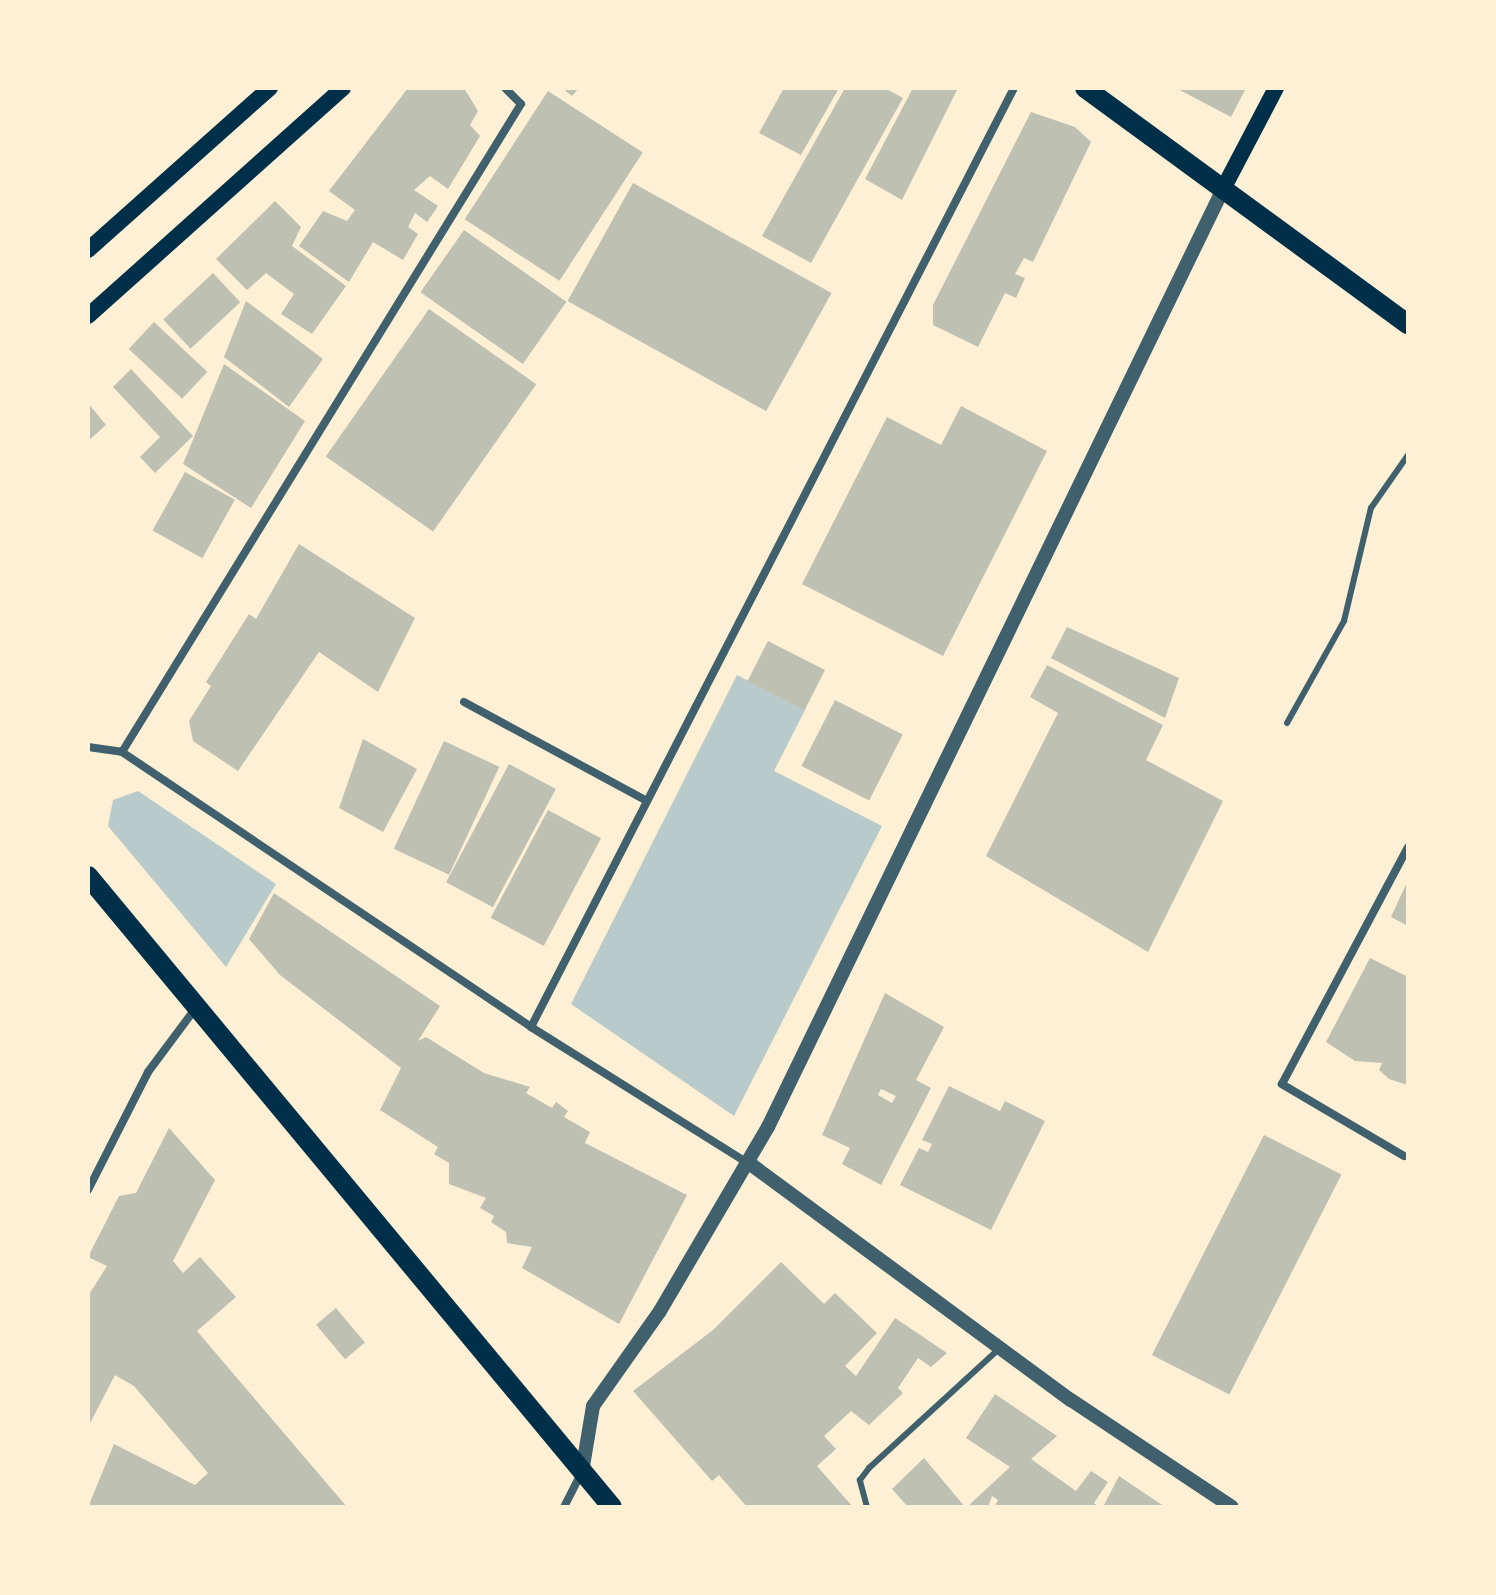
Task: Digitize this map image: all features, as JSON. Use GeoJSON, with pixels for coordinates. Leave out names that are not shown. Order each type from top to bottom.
{"type":"FeatureCollection","features":[{"type":"Feature","properties":{"kind":"main road"},"geometry":{"type":"LineString","coordinates":[[88,250],[270,88]]}},
{"type":"Feature","properties":{"kind":"main road"},"geometry":{"type":"LineString","coordinates":[[88,316],[343,88]]}},
{"type":"Feature","properties":{"kind":"main road"},"geometry":{"type":"LineString","coordinates":[[1085,88],[1408,324]]}},
{"type":"Feature","properties":{"kind":"main road"},"geometry":{"type":"LineString","coordinates":[[1223,189],[1276,88]]}},
{"type":"Feature","properties":{"kind":"main road"},"geometry":{"type":"LineString","coordinates":[[88,876],[612,1507]]}},
{"type":"Feature","properties":{"kind":"street"},"geometry":{"type":"LineString","coordinates":[[122,752],[521,104],[505,88]]}},
{"type":"Feature","properties":{"kind":"street"},"geometry":{"type":"LineString","coordinates":[[531,1027],[645,800],[1014,88]]}},
{"type":"Feature","properties":{"kind":"street"},"geometry":{"type":"LineString","coordinates":[[564,1507],[582,1472],[593,1406],[749,1163],[1223,189]]}},
{"type":"Feature","properties":{"kind":"street"},"geometry":{"type":"LineString","coordinates":[[464,702],[645,800]]}},
{"type":"Feature","properties":{"kind":"street"},"geometry":{"type":"LineString","coordinates":[[88,747],[122,752],[531,1027],[749,1163],[1000,1348],[1232,1507]]}},
{"type":"Feature","properties":{"kind":"street"},"geometry":{"type":"LineString","coordinates":[[1404,1156],[1282,1084],[1408,847]]}},
{"type":"Feature","properties":{"kind":"street"},"geometry":{"type":"LineString","coordinates":[[88,1190],[148,1072],[196,1008]]}},
{"type":"Feature","properties":{"kind":"lane"},"geometry":{"type":"LineString","coordinates":[[1287,723],[1344,621],[1371,508],[1408,455]]}},
{"type":"Feature","properties":{"kind":"lane"},"geometry":{"type":"LineString","coordinates":[[867,1507],[860,1480],[869,1468],[1000,1348]]}},
{"type":"Feature","properties":{"kind":"shaded area"},"geometry":{"type":"Polygon","coordinates":[[[737,675],[805,710],[774,771],[882,826],[734,1116],[571,1004],[737,675]]]}},
{"type":"Feature","properties":{"kind":"shaded area"},"geometry":{"type":"Polygon","coordinates":[[[138,791],[276,884],[226,967],[108,826],[113,800],[138,791]]]}},
{"type":"Feature","properties":{"kind":"building"},"geometry":{"type":"Polygon","coordinates":[[[408,88],[464,88],[478,111],[470,125],[480,136],[448,189],[430,176],[414,190],[438,206],[427,222],[415,213],[408,227],[418,234],[403,260],[373,242],[349,282],[299,246],[323,211],[347,221],[355,210],[329,191],[408,88]]]}},
{"type":"Feature","properties":{"kind":"building"},"geometry":{"type":"Polygon","coordinates":[[[562,88],[579,88],[572,96],[562,88]]]}},
{"type":"Feature","properties":{"kind":"building"},"geometry":{"type":"Polygon","coordinates":[[[784,88],[839,88],[801,155],[759,133],[784,88]]]}},
{"type":"Feature","properties":{"kind":"building"},"geometry":{"type":"Polygon","coordinates":[[[845,88],[885,88],[903,98],[811,263],[762,236],[845,88]]]}},
{"type":"Feature","properties":{"kind":"building"},"geometry":{"type":"Polygon","coordinates":[[[913,88],[958,88],[902,200],[865,179],[913,88]]]}},
{"type":"Feature","properties":{"kind":"building"},"geometry":{"type":"Polygon","coordinates":[[[1176,88],[1246,88],[1231,117],[1176,88]]]}},
{"type":"Feature","properties":{"kind":"building"},"geometry":{"type":"Polygon","coordinates":[[[548,91],[643,153],[559,281],[465,219],[548,91]]]}},
{"type":"Feature","properties":{"kind":"building"},"geometry":{"type":"Polygon","coordinates":[[[1031,112],[1075,127],[1091,142],[1033,262],[1024,258],[1015,274],[1025,278],[1016,298],[1005,293],[978,347],[933,325],[933,305],[1031,112]]]}},
{"type":"Feature","properties":{"kind":"building"},"geometry":{"type":"Polygon","coordinates":[[[633,183],[832,293],[766,411],[568,301],[633,183]]]}},
{"type":"Feature","properties":{"kind":"building"},"geometry":{"type":"Polygon","coordinates":[[[275,201],[301,227],[292,246],[346,286],[312,334],[281,314],[294,294],[266,273],[247,290],[216,259],[275,201]]]}},
{"type":"Feature","properties":{"kind":"building"},"geometry":{"type":"Polygon","coordinates":[[[464,230],[566,302],[523,364],[420,292],[464,230]]]}},
{"type":"Feature","properties":{"kind":"building"},"geometry":{"type":"Polygon","coordinates":[[[213,273],[240,302],[191,349],[163,319],[213,273]]]}},
{"type":"Feature","properties":{"kind":"building"},"geometry":{"type":"Polygon","coordinates":[[[246,301],[323,359],[289,407],[224,357],[246,301]]]}},
{"type":"Feature","properties":{"kind":"building"},"geometry":{"type":"Polygon","coordinates":[[[429,309],[536,384],[433,532],[326,456],[429,309]]]}},
{"type":"Feature","properties":{"kind":"building"},"geometry":{"type":"Polygon","coordinates":[[[154,322],[207,372],[182,399],[129,349],[154,322]]]}},
{"type":"Feature","properties":{"kind":"building"},"geometry":{"type":"Polygon","coordinates":[[[224,364],[305,421],[251,508],[183,464],[224,364]]]}},
{"type":"Feature","properties":{"kind":"building"},"geometry":{"type":"Polygon","coordinates":[[[131,369],[193,436],[155,473],[140,457],[160,437],[113,387],[131,369]]]}},
{"type":"Feature","properties":{"kind":"building"},"geometry":{"type":"Polygon","coordinates":[[[88,403],[106,425],[88,441],[88,403]]]}},
{"type":"Feature","properties":{"kind":"building"},"geometry":{"type":"Polygon","coordinates":[[[961,406],[1047,451],[943,656],[802,584],[887,417],[941,445],[961,406]]]}},
{"type":"Feature","properties":{"kind":"building"},"geometry":{"type":"Polygon","coordinates":[[[185,472],[235,500],[202,558],[153,531],[185,472]]]}},
{"type":"Feature","properties":{"kind":"building"},"geometry":{"type":"Polygon","coordinates":[[[299,544],[415,618],[378,692],[319,652],[238,771],[193,741],[189,721],[211,686],[206,682],[249,614],[256,619],[299,544]]]}},
{"type":"Feature","properties":{"kind":"building"},"geometry":{"type":"Polygon","coordinates":[[[1067,627],[1179,678],[1165,718],[1051,658],[1067,627]]]}},
{"type":"Feature","properties":{"kind":"building"},"geometry":{"type":"Polygon","coordinates":[[[768,641],[825,670],[805,710],[748,681],[768,641]]]}},
{"type":"Feature","properties":{"kind":"building"},"geometry":{"type":"Polygon","coordinates":[[[1047,665],[1163,725],[1146,760],[1223,801],[1148,952],[986,856],[1058,713],[1030,697],[1047,665]]]}},
{"type":"Feature","properties":{"kind":"building"},"geometry":{"type":"Polygon","coordinates":[[[835,700],[903,735],[869,800],[801,766],[835,700]]]}},
{"type":"Feature","properties":{"kind":"building"},"geometry":{"type":"Polygon","coordinates":[[[363,739],[417,769],[383,832],[339,808],[363,739]]]}},
{"type":"Feature","properties":{"kind":"building"},"geometry":{"type":"Polygon","coordinates":[[[444,741],[499,767],[449,875],[394,849],[444,741]]]}},
{"type":"Feature","properties":{"kind":"building"},"geometry":{"type":"Polygon","coordinates":[[[509,764],[556,789],[493,907],[446,882],[509,764]]]}},
{"type":"Feature","properties":{"kind":"building"},"geometry":{"type":"Polygon","coordinates":[[[548,810],[601,838],[544,946],[491,918],[548,810]]]}},
{"type":"Feature","properties":{"kind":"building"},"geometry":{"type":"Polygon","coordinates":[[[1408,880],[1408,926],[1391,917],[1408,880]]]}},
{"type":"Feature","properties":{"kind":"building"},"geometry":{"type":"Polygon","coordinates":[[[274,893],[440,1006],[418,1041],[426,1037],[484,1073],[530,1087],[526,1093],[552,1108],[556,1102],[568,1111],[564,1117],[590,1132],[585,1143],[687,1195],[619,1324],[522,1268],[532,1247],[507,1243],[506,1232],[491,1222],[494,1216],[480,1208],[486,1198],[449,1184],[449,1163],[434,1154],[438,1147],[380,1110],[401,1068],[280,975],[249,939],[274,893]]]}},
{"type":"Feature","properties":{"kind":"building"},"geometry":{"type":"Polygon","coordinates":[[[1370,958],[1408,977],[1408,1085],[1389,1079],[1379,1070],[1382,1063],[1355,1061],[1326,1042],[1370,958]]]}},
{"type":"Feature","properties":{"kind":"building"},"geometry":{"type":"Polygon","coordinates":[[[885,993],[944,1027],[916,1080],[931,1088],[881,1185],[842,1164],[850,1148],[822,1135],[885,993]],[[881,1089],[878,1095],[892,1103],[896,1096],[881,1089]]]}},
{"type":"Feature","properties":{"kind":"building"},"geometry":{"type":"Polygon","coordinates":[[[949,1086],[1000,1111],[1005,1101],[1045,1121],[991,1230],[900,1185],[919,1148],[928,1152],[932,1144],[922,1140],[949,1086]]]}},
{"type":"Feature","properties":{"kind":"building"},"geometry":{"type":"Polygon","coordinates":[[[169,1128],[215,1180],[173,1261],[183,1273],[200,1257],[236,1297],[197,1331],[347,1507],[88,1507],[114,1444],[195,1485],[208,1473],[134,1386],[115,1375],[88,1427],[88,1296],[107,1266],[88,1257],[119,1196],[136,1193],[169,1128]]]}},
{"type":"Feature","properties":{"kind":"building"},"geometry":{"type":"Polygon","coordinates":[[[1264,1135],[1342,1174],[1229,1395],[1152,1355],[1264,1135]]]}},
{"type":"Feature","properties":{"kind":"building"},"geometry":{"type":"Polygon","coordinates":[[[781,1262],[824,1304],[835,1293],[877,1333],[845,1366],[856,1376],[895,1318],[947,1353],[931,1367],[918,1358],[898,1388],[903,1393],[869,1425],[851,1411],[824,1436],[836,1449],[817,1466],[853,1507],[747,1507],[719,1475],[712,1481],[633,1391],[713,1330],[781,1262]]]}},
{"type":"Feature","properties":{"kind":"building"},"geometry":{"type":"Polygon","coordinates":[[[336,1308],[365,1342],[345,1359],[316,1325],[336,1308]]]}},
{"type":"Feature","properties":{"kind":"building"},"geometry":{"type":"Polygon","coordinates":[[[995,1394],[1057,1436],[1031,1459],[1076,1491],[1091,1471],[1108,1482],[1094,1503],[1099,1507],[994,1507],[998,1500],[992,1496],[988,1507],[967,1507],[1010,1467],[966,1438],[995,1394]]]}},
{"type":"Feature","properties":{"kind":"building"},"geometry":{"type":"Polygon","coordinates":[[[924,1458],[965,1507],[908,1507],[892,1489],[924,1458]]]}},
{"type":"Feature","properties":{"kind":"building"},"geometry":{"type":"Polygon","coordinates":[[[1119,1476],[1165,1507],[1103,1507],[1119,1476]]]}}]}
